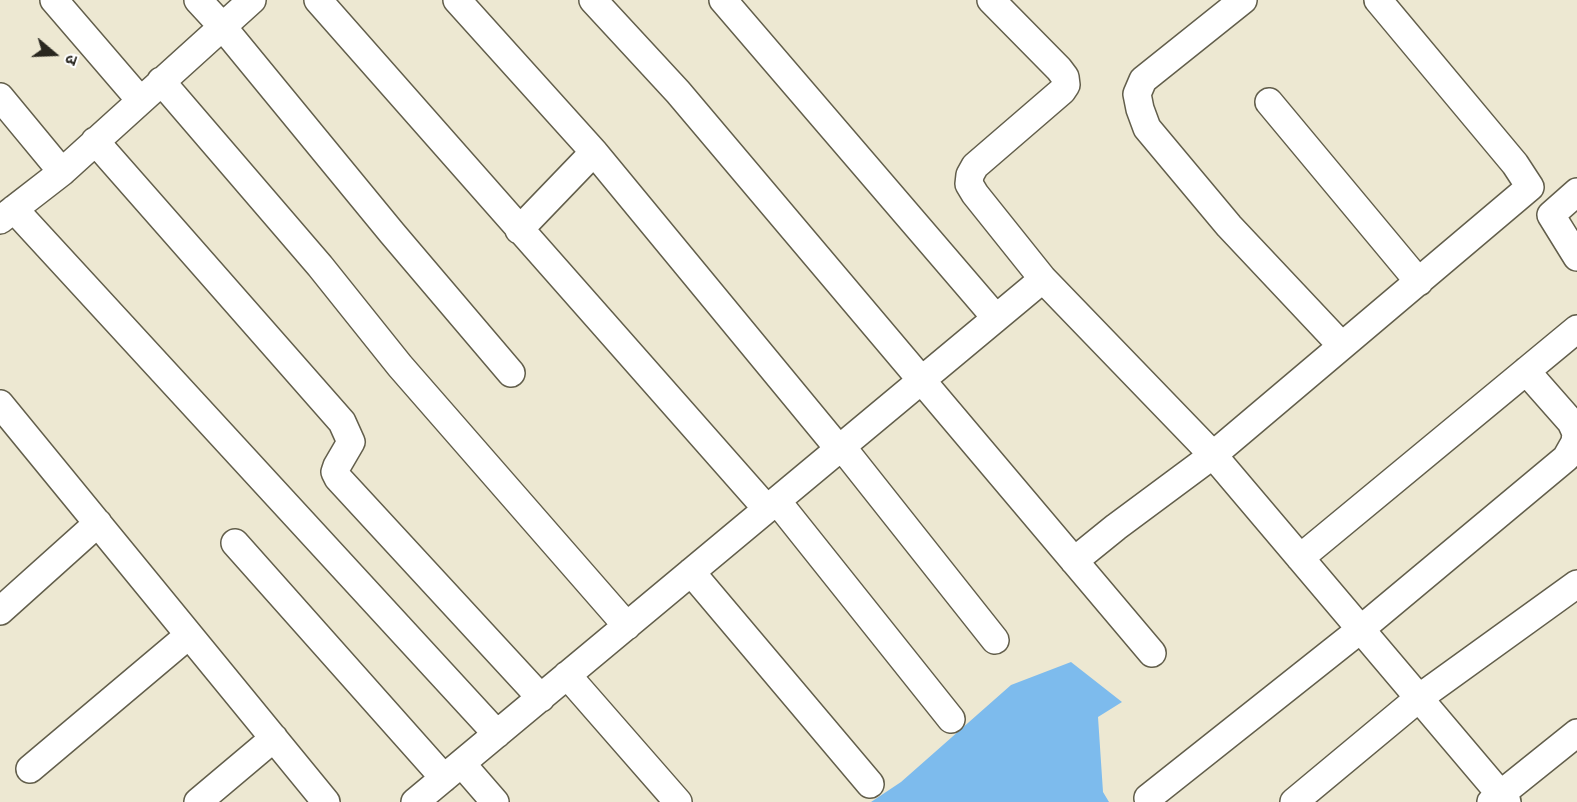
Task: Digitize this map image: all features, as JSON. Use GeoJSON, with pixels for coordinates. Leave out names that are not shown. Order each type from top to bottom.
{"type":"FeatureCollection","features":[{"type":"Feature","properties":{"kind":"street"},"geometry":{"type":"LineString","coordinates":[[54,0],[140,100]]}},
{"type":"Feature","properties":{"kind":"street"},"geometry":{"type":"LineString","coordinates":[[198,0],[511,373]]}},
{"type":"Feature","properties":{"kind":"street"},"geometry":{"type":"LineString","coordinates":[[252,0],[62,172],[4,216],[497,734]]}},
{"type":"Feature","properties":{"kind":"street"},"geometry":{"type":"LineString","coordinates":[[318,0],[519,230],[772,505],[951,719]]}},
{"type":"Feature","properties":{"kind":"street"},"geometry":{"type":"LineString","coordinates":[[457,0],[594,152],[841,448],[995,640]]}},
{"type":"Feature","properties":{"kind":"street"},"geometry":{"type":"LineString","coordinates":[[593,0],[678,92],[1152,653]]}},
{"type":"Feature","properties":{"kind":"street"},"geometry":{"type":"LineString","coordinates":[[723,0],[996,318]]}},
{"type":"Feature","properties":{"kind":"street"},"geometry":{"type":"LineString","coordinates":[[992,0],[1059,69],[1065,77],[1065,84],[1062,92],[975,166],[969,184],[975,194],[1043,279],[1213,454],[1419,698],[1500,800],[1577,733]]}},
{"type":"Feature","properties":{"kind":"street"},"geometry":{"type":"LineString","coordinates":[[1243,0],[1143,80],[1137,94],[1140,109],[1147,128],[1229,226],[1342,346]]}},
{"type":"Feature","properties":{"kind":"street"},"geometry":{"type":"LineString","coordinates":[[1378,0],[1515,164],[1551,215],[1577,258]]}},
{"type":"Feature","properties":{"kind":"street"},"geometry":{"type":"LineString","coordinates":[[161,81],[320,266],[400,366],[627,626]]}},
{"type":"Feature","properties":{"kind":"street"},"geometry":{"type":"LineString","coordinates":[[0,97],[62,172]]}},
{"type":"Feature","properties":{"kind":"street"},"geometry":{"type":"LineString","coordinates":[[1269,102],[1419,282]]}},
{"type":"Feature","properties":{"kind":"street"},"geometry":{"type":"LineString","coordinates":[[95,141],[342,422],[351,442],[337,466],[335,472],[338,478],[541,698]]}},
{"type":"Feature","properties":{"kind":"street"},"geometry":{"type":"LineString","coordinates":[[519,230],[594,152]]}},
{"type":"Feature","properties":{"kind":"street"},"geometry":{"type":"LineString","coordinates":[[1074,561],[1213,454],[1530,187]]}},
{"type":"Feature","properties":{"kind":"street"},"geometry":{"type":"LineString","coordinates":[[1551,215],[1577,192]]}},
{"type":"Feature","properties":{"kind":"street"},"geometry":{"type":"LineString","coordinates":[[416,802],[1043,279]]}},
{"type":"Feature","properties":{"kind":"street"},"geometry":{"type":"LineString","coordinates":[[1300,558],[1577,329]]}},
{"type":"Feature","properties":{"kind":"street"},"geometry":{"type":"LineString","coordinates":[[1148,798],[1361,629],[1566,458],[1574,455],[1576,434],[1571,422],[1526,371]]}},
{"type":"Feature","properties":{"kind":"street"},"geometry":{"type":"LineString","coordinates":[[0,404],[326,802]]}},
{"type":"Feature","properties":{"kind":"street"},"geometry":{"type":"LineString","coordinates":[[0,611],[98,523]]}},
{"type":"Feature","properties":{"kind":"street"},"geometry":{"type":"LineString","coordinates":[[235,543],[453,771],[495,802]]}},
{"type":"Feature","properties":{"kind":"street"},"geometry":{"type":"LineString","coordinates":[[691,572],[870,784]]}},
{"type":"Feature","properties":{"kind":"street"},"geometry":{"type":"LineString","coordinates":[[1294,802],[1419,698],[1577,584]]}},
{"type":"Feature","properties":{"kind":"street"},"geometry":{"type":"LineString","coordinates":[[30,769],[189,635]]}},
{"type":"Feature","properties":{"kind":"street"},"geometry":{"type":"LineString","coordinates":[[567,675],[678,802]]}},
{"type":"Feature","properties":{"kind":"street"},"geometry":{"type":"LineString","coordinates":[[198,802],[274,738]]}},
{"type":"Feature","properties":{"kind":"water"},"geometry":{"type":"Polygon","coordinates":[[[1071,662],[1122,702],[1098,717],[1103,792],[1109,802],[871,802],[901,782],[1011,685],[1071,662]]]}}]}
